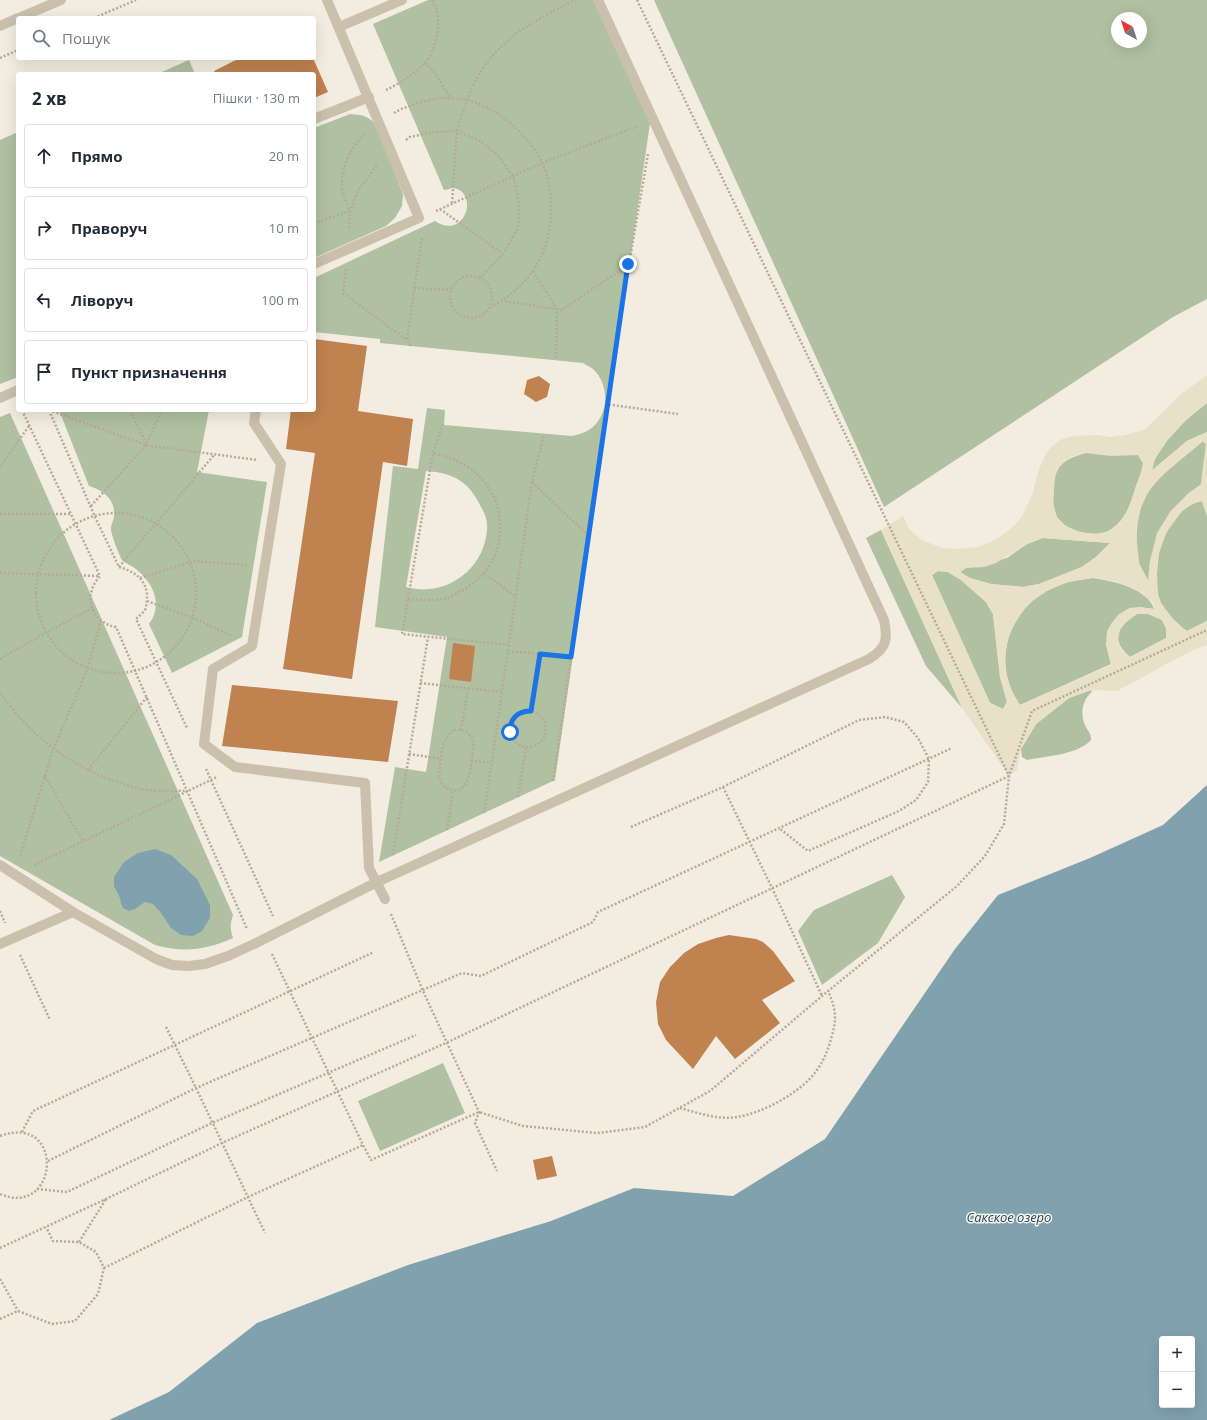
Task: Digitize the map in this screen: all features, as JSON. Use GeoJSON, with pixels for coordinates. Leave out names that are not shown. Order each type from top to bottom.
{"type":"FeatureCollection","features":[{"type":"Feature","properties":{"kind":"street"},"geometry":{"type":"LineString","coordinates":[[23,16],[61,0]]}},
{"type":"Feature","properties":{"kind":"street"},"geometry":{"type":"LineString","coordinates":[[316,263],[422,217],[390,149],[327,0]]}},
{"type":"Feature","properties":{"kind":"street"},"geometry":{"type":"LineString","coordinates":[[339,27],[402,0]]}},
{"type":"Feature","properties":{"kind":"street"},"geometry":{"type":"LineString","coordinates":[[0,865],[15,873],[73,912],[156,959],[172,965],[189,966],[205,964],[228,956],[254,944],[376,882],[869,659],[879,653],[886,642],[884,620],[598,0]]}},
{"type":"Feature","properties":{"kind":"street"},"geometry":{"type":"LineString","coordinates":[[0,26],[16,19]]}},
{"type":"Feature","properties":{"kind":"street"},"geometry":{"type":"LineString","coordinates":[[316,118],[368,97]]}},
{"type":"Feature","properties":{"kind":"street"},"geometry":{"type":"LineString","coordinates":[[0,398],[16,391]]}},
{"type":"Feature","properties":{"kind":"street"},"geometry":{"type":"LineString","coordinates":[[256,412],[254,423],[281,464],[265,567],[252,646],[212,669],[204,744],[235,766],[365,783],[369,868],[385,899]]}},
{"type":"Feature","properties":{"kind":"street"},"geometry":{"type":"LineString","coordinates":[[0,944],[73,912]]}},
{"type":"Feature","properties":{"kind":"path"},"geometry":{"type":"LineString","coordinates":[[99,16],[136,0]]}},
{"type":"Feature","properties":{"kind":"path"},"geometry":{"type":"LineString","coordinates":[[368,97],[393,87],[406,79],[425,63],[433,48],[439,27],[437,12],[432,0]]}},
{"type":"Feature","properties":{"kind":"path"},"geometry":{"type":"LineString","coordinates":[[452,203],[457,131],[467,100],[477,78],[488,60],[505,41],[545,14],[576,0]]}},
{"type":"Feature","properties":{"kind":"path"},"geometry":{"type":"LineString","coordinates":[[638,0],[1009,776]]}},
{"type":"Feature","properties":{"kind":"path"},"geometry":{"type":"LineString","coordinates":[[0,58],[16,51]]}},
{"type":"Feature","properties":{"kind":"path"},"geometry":{"type":"LineString","coordinates":[[425,63],[435,73],[450,98]]}},
{"type":"Feature","properties":{"kind":"path"},"geometry":{"type":"LineString","coordinates":[[316,222],[350,211],[342,187],[343,173],[348,156],[361,138],[379,123],[398,111],[423,101],[450,98],[467,100],[487,109],[507,120],[527,138],[542,163],[550,191],[552,217],[546,247],[533,271],[519,287],[491,307],[481,317],[466,319],[454,311],[451,304],[451,290],[460,279],[473,276],[480,278],[486,281],[490,287],[493,300],[491,307]]}},
{"type":"Feature","properties":{"kind":"path"},"geometry":{"type":"LineString","coordinates":[[411,346],[407,340],[422,217],[542,163],[654,120]]}},
{"type":"Feature","properties":{"kind":"path"},"geometry":{"type":"LineString","coordinates":[[390,149],[410,137],[434,132],[457,131],[478,140],[497,154],[513,176],[519,202],[518,228],[503,254],[480,278]]}},
{"type":"Feature","properties":{"kind":"path"},"geometry":{"type":"LineString","coordinates":[[553,781],[628,264],[649,150]]}},
{"type":"Feature","properties":{"kind":"path"},"geometry":{"type":"LineString","coordinates":[[440,209],[503,254]]}},
{"type":"Feature","properties":{"kind":"path"},"geometry":{"type":"LineString","coordinates":[[501,301],[562,310],[628,264]]}},
{"type":"Feature","properties":{"kind":"path"},"geometry":{"type":"LineString","coordinates":[[533,271],[557,309],[556,360]]}},
{"type":"Feature","properties":{"kind":"path"},"geometry":{"type":"LineString","coordinates":[[414,288],[451,290]]}},
{"type":"Feature","properties":{"kind":"path"},"geometry":{"type":"LineString","coordinates":[[607,404],[678,414]]}},
{"type":"Feature","properties":{"kind":"path"},"geometry":{"type":"LineString","coordinates":[[23,412],[100,576]]}},
{"type":"Feature","properties":{"kind":"path"},"geometry":{"type":"LineString","coordinates":[[50,412],[118,567]]}},
{"type":"Feature","properties":{"kind":"path"},"geometry":{"type":"LineString","coordinates":[[55,412],[146,445],[281,464]]}},
{"type":"Feature","properties":{"kind":"path"},"geometry":{"type":"LineString","coordinates":[[131,412],[146,445]]}},
{"type":"Feature","properties":{"kind":"path"},"geometry":{"type":"LineString","coordinates":[[91,506],[146,445],[161,412]]}},
{"type":"Feature","properties":{"kind":"path"},"geometry":{"type":"LineString","coordinates":[[443,424],[433,453],[402,634],[509,645]]}},
{"type":"Feature","properties":{"kind":"path"},"geometry":{"type":"LineString","coordinates":[[0,467],[29,426]]}},
{"type":"Feature","properties":{"kind":"path"},"geometry":{"type":"LineString","coordinates":[[484,814],[532,482],[544,434]]}},
{"type":"Feature","properties":{"kind":"path"},"geometry":{"type":"LineString","coordinates":[[408,599],[423,600],[448,598],[470,587],[488,569],[499,547],[501,527],[499,508],[491,490],[479,475],[464,464],[433,453]]}},
{"type":"Feature","properties":{"kind":"path"},"geometry":{"type":"LineString","coordinates":[[118,567],[214,454]]}},
{"type":"Feature","properties":{"kind":"path"},"geometry":{"type":"LineString","coordinates":[[532,482],[589,536]]}},
{"type":"Feature","properties":{"kind":"path"},"geometry":{"type":"LineString","coordinates":[[129,513],[142,515],[157,521],[172,532],[183,545],[193,560],[196,577],[196,593],[191,617],[183,633],[173,647],[157,662],[137,672],[118,676],[103,675],[87,670],[70,660],[54,647],[45,633],[37,612],[36,592],[38,575],[47,555],[59,539],[76,525],[95,517],[129,513]]}},
{"type":"Feature","properties":{"kind":"path"},"geometry":{"type":"LineString","coordinates":[[0,514],[70,514]]}},
{"type":"Feature","properties":{"kind":"path"},"geometry":{"type":"LineString","coordinates":[[140,578],[193,560],[265,567]]}},
{"type":"Feature","properties":{"kind":"path"},"geometry":{"type":"LineString","coordinates":[[118,567],[129,570],[140,578],[146,589],[147,600],[144,610],[136,619],[189,732]]}},
{"type":"Feature","properties":{"kind":"path"},"geometry":{"type":"LineString","coordinates":[[0,573],[100,576]]}},
{"type":"Feature","properties":{"kind":"path"},"geometry":{"type":"LineString","coordinates":[[484,573],[516,596]]}},
{"type":"Feature","properties":{"kind":"path"},"geometry":{"type":"LineString","coordinates":[[100,576],[91,591],[91,603],[94,613],[101,621],[109,626],[116,627],[137,672],[254,944]]}},
{"type":"Feature","properties":{"kind":"path"},"geometry":{"type":"LineString","coordinates":[[147,600],[191,617],[252,646]]}},
{"type":"Feature","properties":{"kind":"path"},"geometry":{"type":"LineString","coordinates":[[0,659],[93,608]]}},
{"type":"Feature","properties":{"kind":"path"},"geometry":{"type":"LineString","coordinates":[[15,873],[44,775],[87,670],[101,621]]}},
{"type":"Feature","properties":{"kind":"path"},"geometry":{"type":"LineString","coordinates":[[273,954],[328,1073],[371,1160],[479,1112],[523,1126],[597,1133],[645,1127],[710,1091],[828,991],[957,886],[985,856],[1004,824],[1009,776],[1032,711],[1207,630]]}},
{"type":"Feature","properties":{"kind":"path"},"geometry":{"type":"LineString","coordinates":[[393,856],[428,637]]}},
{"type":"Feature","properties":{"kind":"path"},"geometry":{"type":"LineString","coordinates":[[508,651],[571,657]]}},
{"type":"Feature","properties":{"kind":"path"},"geometry":{"type":"LineString","coordinates":[[531,711],[540,654]]}},
{"type":"Feature","properties":{"kind":"path"},"geometry":{"type":"LineString","coordinates":[[420,683],[502,692]]}},
{"type":"Feature","properties":{"kind":"path"},"geometry":{"type":"LineString","coordinates":[[461,730],[468,689]]}},
{"type":"Feature","properties":{"kind":"path"},"geometry":{"type":"LineString","coordinates":[[0,693],[14,712],[53,750],[88,770],[139,789],[187,791]]}},
{"type":"Feature","properties":{"kind":"path"},"geometry":{"type":"LineString","coordinates":[[88,770],[147,697]]}},
{"type":"Feature","properties":{"kind":"path"},"geometry":{"type":"LineString","coordinates":[[526,711],[531,711],[537,712],[542,717],[545,722],[546,734],[538,744],[526,747],[516,742],[510,732],[510,726],[516,716],[526,711]]}},
{"type":"Feature","properties":{"kind":"path"},"geometry":{"type":"LineString","coordinates":[[631,827],[723,787],[859,720],[885,717],[904,722],[918,738],[929,759],[928,782],[916,800],[899,811],[808,851],[779,828]]}},
{"type":"Feature","properties":{"kind":"path"},"geometry":{"type":"LineString","coordinates":[[454,730],[461,730],[467,732],[471,736],[474,741],[468,780],[459,790],[453,791],[446,788],[441,782],[440,776],[442,759],[445,738],[449,733],[454,730]]}},
{"type":"Feature","properties":{"kind":"path"},"geometry":{"type":"LineString","coordinates":[[518,797],[526,747]]}},
{"type":"Feature","properties":{"kind":"path"},"geometry":{"type":"LineString","coordinates":[[48,1161],[196,1088],[462,973],[481,976],[592,922],[598,912],[952,748]]}},
{"type":"Feature","properties":{"kind":"path"},"geometry":{"type":"LineString","coordinates":[[409,754],[442,759]]}},
{"type":"Feature","properties":{"kind":"path"},"geometry":{"type":"LineString","coordinates":[[472,761],[491,763]]}},
{"type":"Feature","properties":{"kind":"path"},"geometry":{"type":"LineString","coordinates":[[204,766],[280,931]]}},
{"type":"Feature","properties":{"kind":"path"},"geometry":{"type":"LineString","coordinates":[[15,873],[211,780],[235,766]]}},
{"type":"Feature","properties":{"kind":"path"},"geometry":{"type":"LineString","coordinates":[[44,775],[83,841]]}},
{"type":"Feature","properties":{"kind":"path"},"geometry":{"type":"LineString","coordinates":[[0,1248],[222,1143],[448,1042],[1009,776]]}},
{"type":"Feature","properties":{"kind":"path"},"geometry":{"type":"LineString","coordinates":[[723,787],[750,841],[822,996]]}},
{"type":"Feature","properties":{"kind":"path"},"geometry":{"type":"LineString","coordinates":[[446,830],[453,791]]}},
{"type":"Feature","properties":{"kind":"path"},"geometry":{"type":"LineString","coordinates":[[385,899],[423,990],[479,1112],[475,1123],[497,1170]]}},
{"type":"Feature","properties":{"kind":"path"},"geometry":{"type":"LineString","coordinates":[[0,911],[50,1020]]}},
{"type":"Feature","properties":{"kind":"path"},"geometry":{"type":"LineString","coordinates":[[22,1132],[33,1111],[374,952]]}},
{"type":"Feature","properties":{"kind":"path"},"geometry":{"type":"LineString","coordinates":[[680,1108],[718,1118],[737,1118],[777,1104],[800,1088],[817,1070],[827,1052],[835,1019],[834,1005],[828,991]]}},
{"type":"Feature","properties":{"kind":"path"},"geometry":{"type":"LineString","coordinates":[[166,1027],[265,1233]]}},
{"type":"Feature","properties":{"kind":"path"},"geometry":{"type":"LineString","coordinates":[[37,1189],[67,1192],[212,1123],[416,1035]]}},
{"type":"Feature","properties":{"kind":"path"},"geometry":{"type":"LineString","coordinates":[[0,1136],[10,1132],[22,1132],[32,1136],[40,1142],[46,1151],[48,1161],[48,1171],[44,1181],[29,1195],[18,1198],[0,1194]]}},
{"type":"Feature","properties":{"kind":"path"},"geometry":{"type":"LineString","coordinates":[[104,1268],[248,1197],[363,1145]]}},
{"type":"Feature","properties":{"kind":"path"},"geometry":{"type":"LineString","coordinates":[[79,1242],[106,1199]]}},
{"type":"Feature","properties":{"kind":"path"},"geometry":{"type":"LineString","coordinates":[[0,1279],[18,1310],[52,1324],[75,1321],[98,1294],[104,1268],[96,1252],[79,1242],[53,1241],[46,1227]]}},
{"type":"Feature","properties":{"kind":"path"},"geometry":{"type":"LineString","coordinates":[[0,1319],[18,1310]]}},
{"type":"Feature","properties":{"kind":"green space"},"geometry":{"type":"Polygon","coordinates":[[[428,0],[593,0],[650,123],[555,780],[379,862],[395,767],[426,772],[447,637],[375,627],[393,466],[418,469],[427,408],[445,410],[444,425],[572,436],[581,434],[594,426],[602,413],[605,398],[602,382],[598,375],[593,369],[583,363],[380,343],[380,339],[316,332],[316,277],[435,221],[445,225],[454,225],[461,220],[465,214],[467,205],[466,198],[461,191],[453,188],[444,190],[373,24],[428,0]],[[426,471],[406,587],[421,589],[435,588],[460,578],[470,569],[479,557],[484,544],[487,521],[476,498],[459,480],[444,474],[426,471]]]}},
{"type":"Feature","properties":{"kind":"green space"},"geometry":{"type":"Polygon","coordinates":[[[654,0],[1207,0],[1207,299],[1173,317],[884,507],[654,0]]]}},
{"type":"Feature","properties":{"kind":"green space"},"geometry":{"type":"Polygon","coordinates":[[[189,60],[194,72],[162,72],[189,60]]]}},
{"type":"Feature","properties":{"kind":"green space"},"geometry":{"type":"Polygon","coordinates":[[[350,114],[359,115],[371,120],[377,126],[403,194],[402,206],[395,218],[386,226],[316,257],[316,127],[350,114]]]}},
{"type":"Feature","properties":{"kind":"green space"},"geometry":{"type":"Polygon","coordinates":[[[16,133],[16,378],[0,384],[0,140],[16,133]]]}},
{"type":"Feature","properties":{"kind":"green space"},"geometry":{"type":"Polygon","coordinates":[[[1207,403],[1207,432],[1187,441],[1152,471],[1154,460],[1164,443],[1185,421],[1207,403]]]}},
{"type":"Feature","properties":{"kind":"green space"},"geometry":{"type":"Polygon","coordinates":[[[60,412],[209,412],[197,472],[267,482],[242,637],[172,673],[149,624],[153,617],[156,602],[152,588],[136,569],[123,561],[121,558],[111,530],[114,519],[114,510],[108,496],[89,486],[60,412]]]}},
{"type":"Feature","properties":{"kind":"green space"},"geometry":{"type":"Polygon","coordinates":[[[10,413],[233,915],[231,921],[231,932],[233,938],[204,948],[195,949],[176,949],[155,945],[0,856],[0,417],[10,413]]]}},
{"type":"Feature","properties":{"kind":"green space"},"geometry":{"type":"Polygon","coordinates":[[[1203,441],[1206,444],[1201,485],[1189,493],[1170,512],[1150,561],[1149,582],[1139,563],[1137,555],[1137,526],[1141,507],[1149,491],[1161,477],[1174,464],[1203,441]]]}},
{"type":"Feature","properties":{"kind":"green space"},"geometry":{"type":"Polygon","coordinates":[[[1086,453],[1138,455],[1143,463],[1127,511],[1116,526],[1104,533],[1090,534],[1067,527],[1061,523],[1054,511],[1053,498],[1056,473],[1062,464],[1067,460],[1086,453]]]}},
{"type":"Feature","properties":{"kind":"green space"},"geometry":{"type":"Polygon","coordinates":[[[1202,501],[1207,516],[1207,621],[1187,631],[1172,618],[1162,605],[1157,588],[1156,573],[1158,558],[1169,528],[1178,515],[1189,506],[1202,501]]]}},
{"type":"Feature","properties":{"kind":"green space"},"geometry":{"type":"Polygon","coordinates":[[[881,530],[962,708],[926,666],[866,538],[881,530]]]}},
{"type":"Feature","properties":{"kind":"green space"},"geometry":{"type":"Polygon","coordinates":[[[1043,538],[1110,543],[1096,557],[1082,567],[1039,584],[1023,587],[991,584],[970,578],[960,572],[966,568],[1007,558],[1027,544],[1043,538]]]}},
{"type":"Feature","properties":{"kind":"green space"},"geometry":{"type":"Polygon","coordinates":[[[938,571],[948,572],[961,580],[986,602],[993,614],[1000,677],[1007,702],[1003,709],[990,703],[932,575],[938,571]]]}},
{"type":"Feature","properties":{"kind":"green space"},"geometry":{"type":"Polygon","coordinates":[[[1093,578],[1110,581],[1137,591],[1145,596],[1154,609],[1139,607],[1106,644],[1111,664],[1020,705],[1011,690],[1005,658],[1013,627],[1021,613],[1032,601],[1052,588],[1063,583],[1093,578]]]}},
{"type":"Feature","properties":{"kind":"green space"},"geometry":{"type":"Polygon","coordinates":[[[1137,614],[1148,614],[1162,620],[1166,628],[1166,638],[1130,657],[1120,645],[1118,634],[1125,624],[1137,614]]]}},
{"type":"Feature","properties":{"kind":"green space"},"geometry":{"type":"Polygon","coordinates":[[[1091,690],[1092,692],[1084,703],[1082,712],[1083,721],[1090,734],[1091,740],[1078,749],[1070,752],[1027,760],[1022,757],[1021,749],[1036,724],[1069,698],[1091,690]]]}},
{"type":"Feature","properties":{"kind":"green space"},"geometry":{"type":"Polygon","coordinates":[[[892,875],[905,897],[878,943],[822,985],[798,931],[814,910],[892,875]]]}},
{"type":"Feature","properties":{"kind":"green space"},"geometry":{"type":"Polygon","coordinates":[[[443,1063],[465,1113],[380,1151],[358,1101],[443,1063]]]}},
{"type":"Feature","properties":{"kind":"shaded area"},"geometry":{"type":"Polygon","coordinates":[[[1207,375],[1207,403],[1188,418],[1167,441],[1155,459],[1152,470],[1187,441],[1207,432],[1207,516],[1202,501],[1194,503],[1182,511],[1166,533],[1159,553],[1157,574],[1158,594],[1161,603],[1176,623],[1187,631],[1207,621],[1207,645],[1189,652],[1117,691],[1091,690],[1069,698],[1036,724],[1021,749],[1017,770],[1009,776],[962,708],[881,530],[903,516],[909,529],[922,540],[942,548],[958,549],[978,547],[997,539],[1015,525],[1022,516],[1032,495],[1039,469],[1047,452],[1052,446],[1062,439],[1073,436],[1097,435],[1111,437],[1144,430],[1181,394],[1207,375]],[[1203,441],[1160,477],[1148,492],[1140,510],[1136,532],[1139,563],[1148,581],[1150,561],[1157,533],[1170,512],[1189,493],[1201,484],[1206,444],[1203,441]],[[1086,453],[1071,457],[1057,470],[1055,476],[1053,503],[1057,517],[1066,526],[1079,532],[1097,534],[1109,531],[1120,522],[1128,510],[1142,473],[1143,463],[1138,455],[1111,456],[1086,453]],[[1043,538],[1027,544],[996,563],[984,567],[966,568],[960,572],[970,578],[991,584],[1023,587],[1039,584],[1082,567],[1096,557],[1110,543],[1043,538]],[[938,571],[932,575],[990,703],[1003,709],[1007,702],[1000,677],[993,614],[986,602],[961,580],[948,572],[938,571]],[[1093,578],[1068,582],[1047,591],[1028,604],[1015,623],[1008,638],[1005,657],[1006,672],[1010,687],[1020,705],[1111,665],[1106,644],[1107,631],[1111,624],[1118,615],[1129,608],[1139,607],[1154,609],[1153,603],[1135,589],[1117,582],[1093,578]],[[1137,614],[1127,621],[1120,629],[1118,640],[1122,651],[1130,657],[1166,638],[1166,628],[1162,620],[1149,614],[1137,614]]]}},
{"type":"Feature","properties":{"kind":"water","name":"Сакское озеро"},"geometry":{"type":"Polygon","coordinates":[[[1207,785],[1207,1420],[109,1420],[169,1392],[257,1323],[408,1265],[551,1221],[634,1188],[733,1196],[825,1139],[955,949],[998,895],[1090,858],[1163,825],[1207,785]]]}},
{"type":"Feature","properties":{"kind":"water"},"geometry":{"type":"Polygon","coordinates":[[[155,849],[171,855],[197,879],[210,905],[210,918],[202,931],[193,936],[181,935],[171,928],[153,904],[145,902],[129,911],[123,908],[114,886],[114,877],[124,862],[138,853],[155,849]]]}},
{"type":"Feature","properties":{"kind":"building"},"geometry":{"type":"Polygon","coordinates":[[[236,60],[314,60],[328,92],[316,97],[316,72],[214,71],[236,60]]]}},
{"type":"Feature","properties":{"kind":"building"},"geometry":{"type":"Polygon","coordinates":[[[316,339],[367,346],[358,411],[413,419],[407,466],[383,462],[352,679],[283,669],[315,453],[286,449],[291,412],[316,412],[316,339]]]}},
{"type":"Feature","properties":{"kind":"building"},"geometry":{"type":"Polygon","coordinates":[[[539,376],[550,384],[547,397],[536,402],[524,394],[527,380],[539,376]]]}},
{"type":"Feature","properties":{"kind":"building"},"geometry":{"type":"Polygon","coordinates":[[[453,643],[475,646],[471,682],[449,679],[453,643]]]}},
{"type":"Feature","properties":{"kind":"building"},"geometry":{"type":"Polygon","coordinates":[[[232,685],[398,701],[388,762],[222,746],[232,685]]]}},
{"type":"Feature","properties":{"kind":"building"},"geometry":{"type":"Polygon","coordinates":[[[729,935],[756,939],[763,942],[773,951],[795,981],[762,1000],[780,1023],[735,1059],[716,1036],[693,1069],[666,1040],[658,1024],[656,1002],[660,982],[670,967],[684,953],[698,944],[729,935]]]}},
{"type":"Feature","properties":{"kind":"building"},"geometry":{"type":"Polygon","coordinates":[[[552,1156],[557,1176],[537,1180],[533,1160],[552,1156]]]}},
{"type":"Feature","properties":{"kind":"route"},"geometry":{"type":"LineString","coordinates":[[510,732],[510,726],[516,716],[520,712],[531,711],[540,654],[571,657],[628,264]]}}]}
